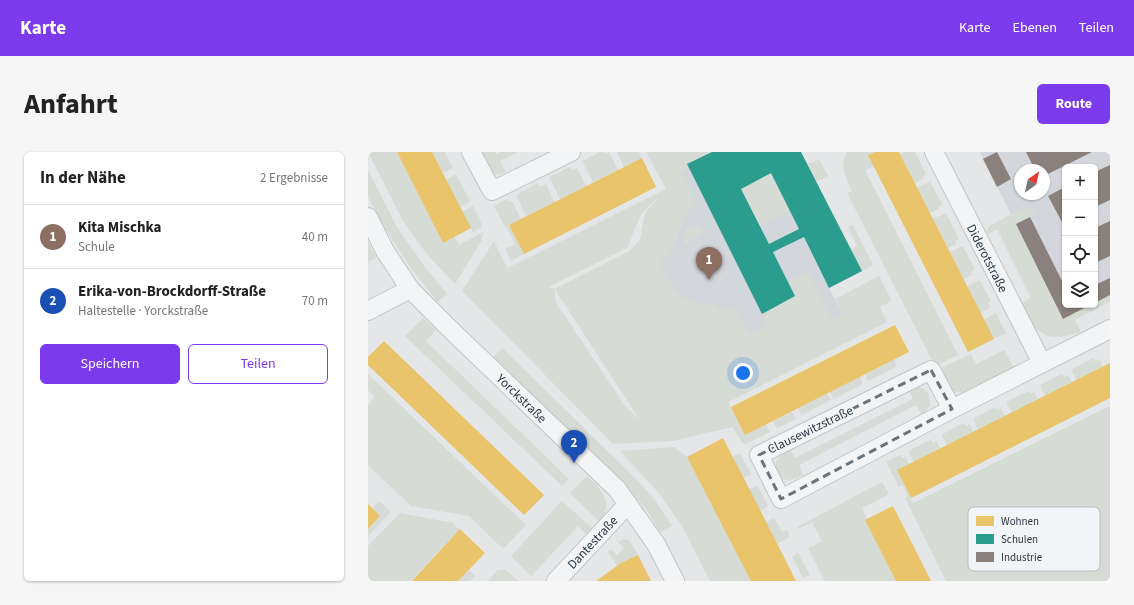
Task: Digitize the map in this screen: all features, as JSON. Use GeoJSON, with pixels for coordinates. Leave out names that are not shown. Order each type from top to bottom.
{"type":"FeatureCollection","features":[{"type":"Feature","properties":{"kind":"street"},"geometry":{"type":"LineString","coordinates":[[471,152],[492,191],[571,152]]}},
{"type":"Feature","properties":{"kind":"street","name":"Diderotstraße"},"geometry":{"type":"LineString","coordinates":[[934,152],[1042,363]]}},
{"type":"Feature","properties":{"kind":"street","name":"Yorckstraße"},"geometry":{"type":"LineString","coordinates":[[368,217],[385,251],[410,289],[617,489],[656,544],[675,581]]}},
{"type":"Feature","properties":{"kind":"street"},"geometry":{"type":"LineString","coordinates":[[368,311],[410,289]]}},
{"type":"Feature","properties":{"kind":"street","name":"Clausewitzstraße"},"geometry":{"type":"LineString","coordinates":[[952,409],[931,370],[759,455],[781,499],[952,409],[1110,329]]}},
{"type":"Feature","properties":{"kind":"street","name":"Dantestraße"},"geometry":{"type":"LineString","coordinates":[[556,581],[628,504]]}},
{"type":"Feature","properties":{"kind":"highlighted area"},"geometry":{"type":"Polygon","coordinates":[[[931,370],[952,409],[781,499],[759,455],[931,370]]]}},
{"type":"Feature","properties":{"kind":"shaded area"},"geometry":{"type":"Polygon","coordinates":[[[368,152],[397,152],[443,242],[454,237],[459,245],[483,232],[482,240],[455,284],[426,253],[403,221],[368,152]]]}},
{"type":"Feature","properties":{"kind":"shaded area"},"geometry":{"type":"Polygon","coordinates":[[[432,152],[445,152],[453,168],[443,173],[432,152]]]}},
{"type":"Feature","properties":{"kind":"shaded area"},"geometry":{"type":"Polygon","coordinates":[[[482,152],[495,152],[496,154],[501,152],[518,152],[500,161],[506,172],[496,175],[488,173],[481,156],[482,152]]]}},
{"type":"Feature","properties":{"kind":"shaded area"},"geometry":{"type":"Polygon","coordinates":[[[600,152],[605,154],[609,152],[618,170],[593,182],[582,161],[600,152]]]}},
{"type":"Feature","properties":{"kind":"shaded area"},"geometry":{"type":"Polygon","coordinates":[[[617,152],[639,152],[642,158],[624,167],[617,152]]]}},
{"type":"Feature","properties":{"kind":"shaded area"},"geometry":{"type":"Polygon","coordinates":[[[646,152],[712,152],[687,163],[689,169],[682,173],[697,203],[687,212],[674,248],[670,254],[664,258],[661,264],[676,291],[685,298],[700,304],[712,303],[719,308],[737,309],[750,334],[767,325],[762,314],[795,296],[788,281],[808,272],[833,320],[843,315],[835,299],[879,276],[892,301],[880,307],[887,322],[729,402],[731,407],[766,424],[770,432],[746,444],[742,443],[733,427],[672,441],[613,444],[462,291],[494,241],[507,268],[666,189],[646,152]],[[660,196],[641,214],[627,248],[548,287],[555,289],[630,251],[640,240],[645,213],[660,196]],[[555,289],[555,301],[625,406],[639,418],[555,289]]]}},
{"type":"Feature","properties":{"kind":"shaded area"},"geometry":{"type":"Polygon","coordinates":[[[656,152],[801,152],[862,271],[829,288],[843,315],[640,420],[555,289],[630,251],[679,198],[656,152]]]}},
{"type":"Feature","properties":{"kind":"shaded area"},"geometry":{"type":"Polygon","coordinates":[[[847,152],[875,152],[874,166],[865,170],[958,355],[935,366],[847,193],[852,191],[843,167],[847,152]]]}},
{"type":"Feature","properties":{"kind":"shaded area"},"geometry":{"type":"Polygon","coordinates":[[[904,152],[915,152],[926,174],[923,176],[924,178],[915,183],[900,154],[904,152]]]}},
{"type":"Feature","properties":{"kind":"shaded area"},"geometry":{"type":"Polygon","coordinates":[[[980,152],[1110,152],[1110,294],[1098,300],[1098,164],[1062,164],[1062,308],[1065,308],[1063,319],[980,152]]]}},
{"type":"Feature","properties":{"kind":"shaded area"},"geometry":{"type":"Polygon","coordinates":[[[819,159],[828,176],[816,182],[808,164],[819,159]]]}},
{"type":"Feature","properties":{"kind":"shaded area"},"geometry":{"type":"Polygon","coordinates":[[[570,167],[572,170],[577,168],[586,186],[560,199],[549,177],[570,167]]]}},
{"type":"Feature","properties":{"kind":"shaded area"},"geometry":{"type":"Polygon","coordinates":[[[368,170],[397,227],[421,262],[447,294],[438,302],[412,270],[385,228],[368,197],[368,170]]]}},
{"type":"Feature","properties":{"kind":"shaded area"},"geometry":{"type":"Polygon","coordinates":[[[771,173],[790,210],[760,226],[741,189],[771,173]]]}},
{"type":"Feature","properties":{"kind":"shaded area"},"geometry":{"type":"Polygon","coordinates":[[[456,174],[470,201],[460,207],[446,180],[456,174]]]}},
{"type":"Feature","properties":{"kind":"shaded area"},"geometry":{"type":"Polygon","coordinates":[[[930,181],[942,205],[938,207],[939,209],[930,213],[917,188],[930,181]]]}},
{"type":"Feature","properties":{"kind":"shaded area"},"geometry":{"type":"Polygon","coordinates":[[[538,183],[540,187],[546,184],[554,202],[526,216],[516,195],[538,183]]]}},
{"type":"Feature","properties":{"kind":"shaded area"},"geometry":{"type":"Polygon","coordinates":[[[507,199],[509,202],[512,201],[521,219],[509,225],[524,254],[511,261],[505,249],[515,244],[494,206],[507,199]]]}},
{"type":"Feature","properties":{"kind":"shaded area"},"geometry":{"type":"Polygon","coordinates":[[[473,206],[482,227],[473,232],[462,212],[473,206]]]}},
{"type":"Feature","properties":{"kind":"shaded area"},"geometry":{"type":"Polygon","coordinates":[[[1025,207],[1034,212],[1036,215],[1017,225],[1063,319],[1084,308],[1098,308],[1098,301],[1110,295],[1110,302],[1075,320],[1081,332],[1059,337],[1043,334],[1031,323],[1020,304],[1031,298],[997,229],[986,235],[988,228],[1025,207]]]}},
{"type":"Feature","properties":{"kind":"shaded area"},"geometry":{"type":"Polygon","coordinates":[[[946,213],[959,239],[955,241],[956,244],[948,248],[933,219],[946,213]]]}},
{"type":"Feature","properties":{"kind":"shaded area"},"geometry":{"type":"Polygon","coordinates":[[[691,225],[698,225],[705,231],[685,246],[684,234],[691,225]]]}},
{"type":"Feature","properties":{"kind":"shaded area"},"geometry":{"type":"Polygon","coordinates":[[[853,225],[873,265],[862,271],[851,249],[857,246],[848,227],[853,225]]]}},
{"type":"Feature","properties":{"kind":"shaded area"},"geometry":{"type":"Polygon","coordinates":[[[368,242],[376,258],[368,262],[368,242]]]}},
{"type":"Feature","properties":{"kind":"shaded area"},"geometry":{"type":"Polygon","coordinates":[[[963,246],[975,270],[971,272],[972,275],[963,280],[950,252],[963,246]]]}},
{"type":"Feature","properties":{"kind":"shaded area"},"geometry":{"type":"Polygon","coordinates":[[[980,280],[991,302],[988,303],[990,308],[980,313],[967,286],[980,280]]]}},
{"type":"Feature","properties":{"kind":"shaded area"},"geometry":{"type":"Polygon","coordinates":[[[996,313],[1006,333],[994,339],[984,320],[996,313]]]}},
{"type":"Feature","properties":{"kind":"shaded area"},"geometry":{"type":"Polygon","coordinates":[[[423,318],[436,330],[426,341],[569,479],[562,486],[405,336],[423,318]]]}},
{"type":"Feature","properties":{"kind":"shaded area"},"geometry":{"type":"Polygon","coordinates":[[[502,348],[634,477],[655,500],[672,526],[660,532],[646,509],[626,486],[493,357],[502,348]]]}},
{"type":"Feature","properties":{"kind":"shaded area"},"geometry":{"type":"Polygon","coordinates":[[[1004,350],[1014,368],[992,381],[966,392],[952,390],[937,370],[971,354],[976,364],[1004,350]]]}},
{"type":"Feature","properties":{"kind":"shaded area"},"geometry":{"type":"Polygon","coordinates":[[[1094,358],[1095,361],[1099,359],[1103,367],[1077,380],[1071,370],[1094,358]]]}},
{"type":"Feature","properties":{"kind":"shaded area"},"geometry":{"type":"Polygon","coordinates":[[[894,360],[897,366],[868,381],[865,375],[894,360]]]}},
{"type":"Feature","properties":{"kind":"shaded area"},"geometry":{"type":"Polygon","coordinates":[[[368,374],[526,525],[503,549],[469,516],[411,506],[368,465],[368,405],[375,397],[368,390],[368,374]]]}},
{"type":"Feature","properties":{"kind":"shaded area"},"geometry":{"type":"Polygon","coordinates":[[[1062,374],[1064,377],[1068,375],[1072,382],[1045,396],[1040,385],[1062,374]]]}},
{"type":"Feature","properties":{"kind":"shaded area"},"geometry":{"type":"Polygon","coordinates":[[[860,377],[863,384],[834,399],[830,392],[860,377]]]}},
{"type":"Feature","properties":{"kind":"shaded area"},"geometry":{"type":"Polygon","coordinates":[[[914,386],[922,388],[928,394],[930,406],[922,415],[916,405],[799,465],[803,475],[796,478],[786,480],[777,472],[775,464],[779,457],[790,449],[795,458],[913,399],[908,389],[914,386]]]}},
{"type":"Feature","properties":{"kind":"shaded area"},"geometry":{"type":"Polygon","coordinates":[[[1029,391],[1030,394],[1034,392],[1038,399],[1012,413],[1006,402],[1029,391]]]}},
{"type":"Feature","properties":{"kind":"shaded area"},"geometry":{"type":"Polygon","coordinates":[[[827,394],[831,400],[802,415],[798,408],[827,394]]]}},
{"type":"Feature","properties":{"kind":"shaded area"},"geometry":{"type":"Polygon","coordinates":[[[1110,406],[1110,581],[946,581],[905,498],[908,496],[902,485],[899,487],[886,462],[900,455],[902,458],[905,457],[909,464],[897,470],[913,503],[1110,406]]]}},
{"type":"Feature","properties":{"kind":"shaded area"},"geometry":{"type":"Polygon","coordinates":[[[996,407],[997,410],[1001,408],[1005,416],[978,429],[973,419],[996,407]]]}},
{"type":"Feature","properties":{"kind":"shaded area"},"geometry":{"type":"Polygon","coordinates":[[[792,412],[796,419],[777,428],[773,421],[792,412]]]}},
{"type":"Feature","properties":{"kind":"shaded area"},"geometry":{"type":"Polygon","coordinates":[[[964,423],[966,426],[970,424],[973,432],[947,445],[941,435],[964,423]]]}},
{"type":"Feature","properties":{"kind":"shaded area"},"geometry":{"type":"Polygon","coordinates":[[[931,440],[932,443],[936,441],[940,448],[914,462],[908,451],[931,440]]]}},
{"type":"Feature","properties":{"kind":"shaded area"},"geometry":{"type":"Polygon","coordinates":[[[674,447],[687,457],[751,581],[710,581],[682,526],[659,493],[620,451],[674,447]]]}},
{"type":"Feature","properties":{"kind":"shaded area"},"geometry":{"type":"Polygon","coordinates":[[[740,453],[751,474],[743,478],[732,457],[740,453]]]}},
{"type":"Feature","properties":{"kind":"shaded area"},"geometry":{"type":"Polygon","coordinates":[[[587,476],[601,491],[606,502],[604,515],[600,522],[570,493],[587,476]]]}},
{"type":"Feature","properties":{"kind":"shaded area"},"geometry":{"type":"Polygon","coordinates":[[[882,482],[889,494],[862,508],[897,581],[825,581],[808,548],[822,541],[812,522],[798,529],[797,527],[882,482]]]}},
{"type":"Feature","properties":{"kind":"shaded area"},"geometry":{"type":"Polygon","coordinates":[[[757,485],[768,506],[760,511],[749,490],[757,485]]]}},
{"type":"Feature","properties":{"kind":"shaded area"},"geometry":{"type":"Polygon","coordinates":[[[379,501],[391,512],[368,536],[368,529],[380,516],[372,508],[379,501]]]}},
{"type":"Feature","properties":{"kind":"shaded area"},"geometry":{"type":"Polygon","coordinates":[[[562,501],[593,529],[587,535],[578,526],[531,576],[511,556],[562,501]]]}},
{"type":"Feature","properties":{"kind":"shaded area"},"geometry":{"type":"Polygon","coordinates":[[[400,513],[453,523],[458,529],[460,529],[411,581],[368,581],[368,546],[400,513]]]}},
{"type":"Feature","properties":{"kind":"shaded area"},"geometry":{"type":"Polygon","coordinates":[[[774,518],[782,532],[787,530],[790,537],[777,544],[766,522],[774,518]]]}},
{"type":"Feature","properties":{"kind":"shaded area"},"geometry":{"type":"Polygon","coordinates":[[[623,539],[630,541],[638,555],[617,566],[608,552],[611,549],[617,555],[624,548],[618,542],[623,539]]]}},
{"type":"Feature","properties":{"kind":"shaded area"},"geometry":{"type":"Polygon","coordinates":[[[798,553],[810,575],[803,578],[792,557],[798,553]]]}},
{"type":"Feature","properties":{"kind":"shaded area"},"geometry":{"type":"Polygon","coordinates":[[[469,570],[475,576],[470,581],[458,581],[469,570]]]}},
{"type":"Feature","properties":{"kind":"shaded area"},"geometry":{"type":"Polygon","coordinates":[[[498,570],[506,570],[518,581],[488,581],[498,570]]]}},
{"type":"Feature","properties":{"kind":"building: Wohnen"},"geometry":{"type":"Polygon","coordinates":[[[397,152],[432,152],[471,228],[443,243],[397,152]]]}},
{"type":"Feature","properties":{"kind":"building: Wohnen"},"geometry":{"type":"Polygon","coordinates":[[[875,152],[899,152],[994,339],[968,352],[868,155],[875,152]]]}},
{"type":"Feature","properties":{"kind":"building: Wohnen"},"geometry":{"type":"Polygon","coordinates":[[[642,158],[656,187],[524,254],[509,225],[642,158]]]}},
{"type":"Feature","properties":{"kind":"building: Wohnen"},"geometry":{"type":"Polygon","coordinates":[[[895,325],[909,352],[745,435],[731,407],[895,325]]]}},
{"type":"Feature","properties":{"kind":"building: Wohnen"},"geometry":{"type":"Polygon","coordinates":[[[384,341],[544,495],[524,515],[368,365],[368,357],[384,341]]]}},
{"type":"Feature","properties":{"kind":"building: Wohnen"},"geometry":{"type":"Polygon","coordinates":[[[1110,363],[1110,398],[911,498],[897,470],[1110,363]]]}},
{"type":"Feature","properties":{"kind":"building: Wohnen"},"geometry":{"type":"Polygon","coordinates":[[[723,438],[796,581],[751,581],[687,457],[723,438]]]}},
{"type":"Feature","properties":{"kind":"building: Wohnen"},"geometry":{"type":"Polygon","coordinates":[[[368,504],[380,516],[368,529],[368,504]]]}},
{"type":"Feature","properties":{"kind":"building: Wohnen"},"geometry":{"type":"Polygon","coordinates":[[[893,506],[931,581],[896,581],[865,520],[893,506]]]}},
{"type":"Feature","properties":{"kind":"building: Wohnen"},"geometry":{"type":"Polygon","coordinates":[[[460,529],[485,553],[458,581],[412,581],[460,529]]]}},
{"type":"Feature","properties":{"kind":"building: Wohnen"},"geometry":{"type":"Polygon","coordinates":[[[638,555],[651,581],[596,581],[621,563],[638,555]]]}},
{"type":"Feature","properties":{"kind":"building: Schulen"},"geometry":{"type":"Polygon","coordinates":[[[712,152],[801,152],[862,271],[829,288],[804,237],[773,252],[795,296],[762,314],[687,164],[712,152]],[[771,173],[741,189],[769,244],[799,229],[771,173]]]}},
{"type":"Feature","properties":{"kind":"building: Industrie"},"geometry":{"type":"Polygon","coordinates":[[[997,152],[1011,179],[997,187],[983,159],[997,152]]]}},
{"type":"Feature","properties":{"kind":"building: Industrie"},"geometry":{"type":"Polygon","coordinates":[[[1026,152],[1092,152],[1068,164],[1062,164],[1062,167],[1050,173],[1050,164],[1032,164],[1026,152]]]}},
{"type":"Feature","properties":{"kind":"building: Industrie"},"geometry":{"type":"Polygon","coordinates":[[[1110,165],[1110,200],[1098,206],[1098,200],[1098,171],[1110,165]]]}},
{"type":"Feature","properties":{"kind":"building: Industrie"},"geometry":{"type":"Polygon","coordinates":[[[1062,189],[1062,222],[1050,200],[1050,195],[1062,189]]]}},
{"type":"Feature","properties":{"kind":"building: Industrie"},"geometry":{"type":"Polygon","coordinates":[[[1030,217],[1062,281],[1062,308],[1084,308],[1063,319],[1016,224],[1030,217]]]}},
{"type":"Feature","properties":{"kind":"building: Industrie"},"geometry":{"type":"Polygon","coordinates":[[[1110,221],[1110,256],[1098,262],[1098,236],[1098,227],[1110,221]]]}},
{"type":"Feature","properties":{"kind":"building: Industrie"},"geometry":{"type":"Polygon","coordinates":[[[1110,278],[1110,295],[1098,301],[1098,284],[1110,278]]]}},
{"type":"Feature","properties":{"kind":"place","name":"Kita Mischka"},"geometry":{"type":"Point","coordinates":[709,280]}},
{"type":"Feature","properties":{"kind":"place","name":"Erika-von-Brockdorff-Straße"},"geometry":{"type":"Point","coordinates":[574,463]}}]}
